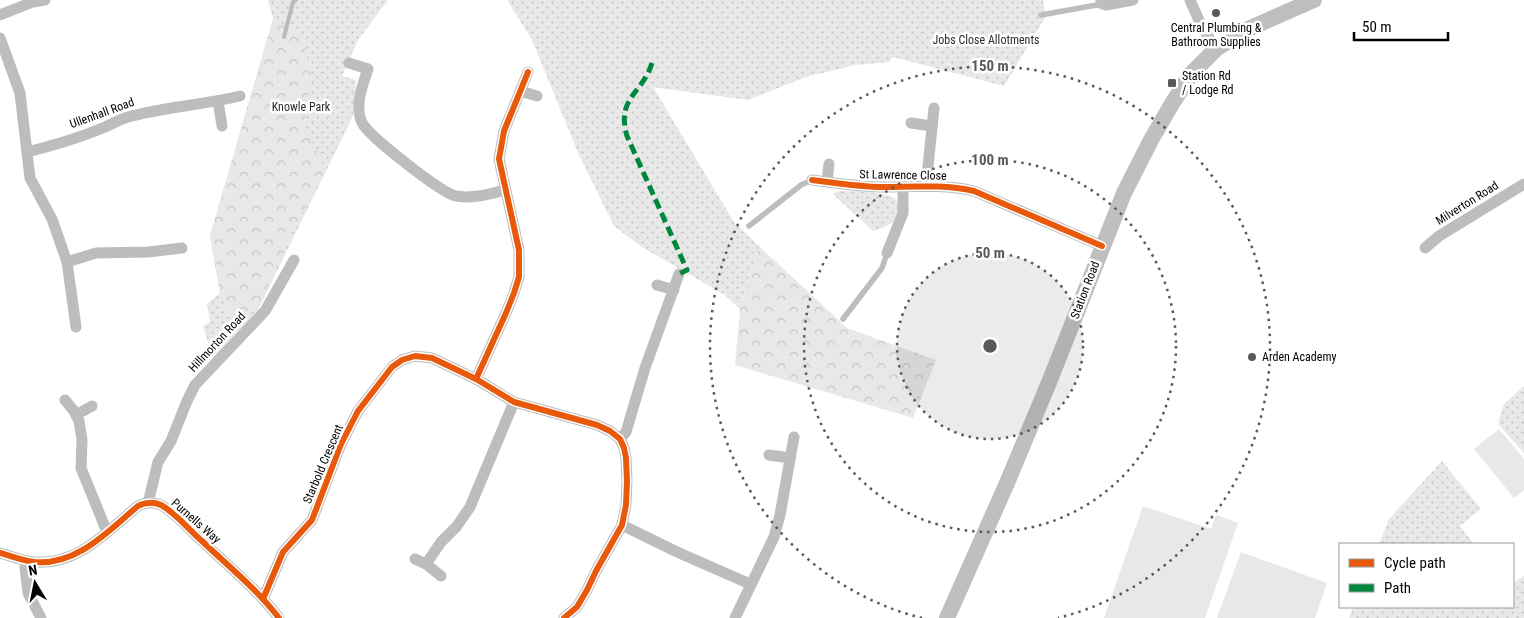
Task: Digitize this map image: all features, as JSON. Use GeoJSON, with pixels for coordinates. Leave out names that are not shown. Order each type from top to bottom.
{"type":"FeatureCollection","features":[{"type":"Feature","properties":{"kind":"main road","name":"Station Road"},"geometry":{"type":"LineString","coordinates":[[947,618],[1050,380],[1124,193],[1164,117],[1192,73],[1216,48],[1248,29],[1314,0]]}},
{"type":"Feature","properties":{"kind":"street"},"geometry":{"type":"LineString","coordinates":[[0,15],[33,2],[45,0]]}},
{"type":"Feature","properties":{"kind":"street"},"geometry":{"type":"LineString","coordinates":[[1100,2],[1106,5],[1133,0]]}},
{"type":"Feature","properties":{"kind":"street"},"geometry":{"type":"LineString","coordinates":[[1190,0],[1201,25],[1216,48]]}},
{"type":"Feature","properties":{"kind":"street"},"geometry":{"type":"LineString","coordinates":[[0,38],[20,93],[30,178],[52,219],[67,262],[76,327]]}},
{"type":"Feature","properties":{"kind":"street"},"geometry":{"type":"LineString","coordinates":[[349,64],[368,69],[360,95],[359,112],[364,126],[396,155],[454,196],[472,197],[505,190]]}},
{"type":"Feature","properties":{"kind":"street"},"geometry":{"type":"LineString","coordinates":[[476,379],[512,300],[519,276],[519,250],[498,160],[504,131],[528,72]]}},
{"type":"Feature","properties":{"kind":"street"},"geometry":{"type":"LineString","coordinates":[[520,91],[537,96]]}},
{"type":"Feature","properties":{"kind":"street","name":"Ullenhall Road"},"geometry":{"type":"LineString","coordinates":[[27,152],[62,143],[124,118],[157,109],[218,101],[240,96]]}},
{"type":"Feature","properties":{"kind":"street"},"geometry":{"type":"LineString","coordinates":[[218,101],[222,126]]}},
{"type":"Feature","properties":{"kind":"street","name":"St Lawrence Close"},"geometry":{"type":"LineString","coordinates":[[926,186],[934,108]]}},
{"type":"Feature","properties":{"kind":"street"},"geometry":{"type":"LineString","coordinates":[[911,123],[932,126]]}},
{"type":"Feature","properties":{"kind":"street"},"geometry":{"type":"LineString","coordinates":[[827,182],[829,164]]}},
{"type":"Feature","properties":{"kind":"street","name":"St Lawrence Close"},"geometry":{"type":"LineString","coordinates":[[812,180],[848,186],[963,188],[1102,246]]}},
{"type":"Feature","properties":{"kind":"street","name":"Milverton Road"},"geometry":{"type":"LineString","coordinates":[[1425,248],[1439,236],[1524,184]]}},
{"type":"Feature","properties":{"kind":"street","name":"St Lawrence Close"},"geometry":{"type":"LineString","coordinates":[[888,253],[903,213],[903,186]]}},
{"type":"Feature","properties":{"kind":"street"},"geometry":{"type":"LineString","coordinates":[[67,262],[96,253],[148,252],[182,248]]}},
{"type":"Feature","properties":{"kind":"street","name":"Hillmorton Road"},"geometry":{"type":"LineString","coordinates":[[148,503],[158,462],[171,441],[195,385],[265,311],[294,260]]}},
{"type":"Feature","properties":{"kind":"street"},"geometry":{"type":"LineString","coordinates":[[564,618],[577,607],[622,525],[626,505],[627,481],[626,458],[620,439],[626,432],[645,368],[679,274]]}},
{"type":"Feature","properties":{"kind":"street"},"geometry":{"type":"LineString","coordinates":[[658,285],[674,290]]}},
{"type":"Feature","properties":{"kind":"street","name":"Starbold Crescent"},"geometry":{"type":"LineString","coordinates":[[263,599],[283,552],[312,520],[341,444],[358,411],[392,367],[402,360],[414,356],[432,358],[476,379],[514,402],[597,425],[610,431],[620,439]]}},
{"type":"Feature","properties":{"kind":"street"},"geometry":{"type":"LineString","coordinates":[[65,400],[79,421],[82,440],[81,468],[107,532]]}},
{"type":"Feature","properties":{"kind":"street"},"geometry":{"type":"LineString","coordinates":[[426,564],[441,542],[457,526],[470,508],[514,402]]}},
{"type":"Feature","properties":{"kind":"street"},"geometry":{"type":"LineString","coordinates":[[76,415],[92,406]]}},
{"type":"Feature","properties":{"kind":"street"},"geometry":{"type":"LineString","coordinates":[[735,618],[774,537],[780,515],[794,437]]}},
{"type":"Feature","properties":{"kind":"street"},"geometry":{"type":"LineString","coordinates":[[769,454],[790,458]]}},
{"type":"Feature","properties":{"kind":"street"},"geometry":{"type":"LineString","coordinates":[[0,553],[33,562],[49,562],[63,559],[76,554],[92,544],[138,506],[148,503]]}},
{"type":"Feature","properties":{"kind":"street","name":"Purnells Way"},"geometry":{"type":"LineString","coordinates":[[148,503],[156,504],[169,511],[234,570],[279,618]]}},
{"type":"Feature","properties":{"kind":"street"},"geometry":{"type":"LineString","coordinates":[[622,525],[676,552],[750,584]]}},
{"type":"Feature","properties":{"kind":"street"},"geometry":{"type":"LineString","coordinates":[[415,558],[441,576]]}},
{"type":"Feature","properties":{"kind":"street"},"geometry":{"type":"LineString","coordinates":[[33,562],[25,568],[28,593],[41,618]]}},
{"type":"Feature","properties":{"kind":"lane"},"geometry":{"type":"LineString","coordinates":[[1041,15],[1100,2]]}},
{"type":"Feature","properties":{"kind":"lane"},"geometry":{"type":"LineString","coordinates":[[749,226],[801,185],[812,180]]}},
{"type":"Feature","properties":{"kind":"lane"},"geometry":{"type":"LineString","coordinates":[[842,319],[882,268],[888,253]]}},
{"type":"Feature","properties":{"kind":"green space","name":"Knowle Park"},"geometry":{"type":"Polygon","coordinates":[[[268,0],[388,0],[358,40],[342,76],[356,80],[353,116],[258,310],[213,358],[203,326],[210,322],[207,304],[220,293],[210,236],[273,19],[268,0]]]}},
{"type":"Feature","properties":{"kind":"green space","name":"Jobs Close Allotments"},"geometry":{"type":"Polygon","coordinates":[[[507,0],[1043,0],[1046,16],[1004,86],[893,57],[889,62],[855,65],[806,77],[748,100],[653,87],[734,222],[759,246],[740,309],[725,295],[642,247],[614,226],[579,155],[532,40],[507,0]]]}},
{"type":"Feature","properties":{"kind":"green space","name":"Knowle Park"},"geometry":{"type":"Polygon","coordinates":[[[273,19],[303,35],[311,79],[304,126],[326,169],[289,237],[258,310],[230,319],[220,293],[210,236],[273,19]]]}},
{"type":"Feature","properties":{"kind":"green space"},"geometry":{"type":"Polygon","coordinates":[[[837,191],[869,192],[887,195],[897,201],[899,206],[896,220],[885,227],[873,231],[833,194],[837,191]]]}},
{"type":"Feature","properties":{"kind":"green space"},"geometry":{"type":"Polygon","coordinates":[[[759,246],[847,328],[936,360],[913,418],[735,365],[740,309],[759,246]]]}},
{"type":"Feature","properties":{"kind":"green space"},"geometry":{"type":"Polygon","coordinates":[[[1524,386],[1524,453],[1498,424],[1504,404],[1524,386]]]}},
{"type":"Feature","properties":{"kind":"green space"},"geometry":{"type":"Polygon","coordinates":[[[1499,429],[1524,459],[1524,490],[1514,498],[1474,449],[1499,429]]]}},
{"type":"Feature","properties":{"kind":"green space"},"geometry":{"type":"Polygon","coordinates":[[[1442,461],[1481,509],[1460,526],[1473,543],[1379,543],[1389,519],[1442,461]]]}},
{"type":"Feature","properties":{"kind":"green space"},"geometry":{"type":"Polygon","coordinates":[[[1143,506],[1211,529],[1216,515],[1238,523],[1205,618],[1104,618],[1143,506]]]}},
{"type":"Feature","properties":{"kind":"green space"},"geometry":{"type":"Polygon","coordinates":[[[1241,552],[1327,583],[1315,618],[1217,618],[1241,552]]]}},
{"type":"Feature","properties":{"kind":"green space"},"geometry":{"type":"Polygon","coordinates":[[[1524,576],[1524,618],[1349,618],[1353,608],[1514,608],[1514,582],[1524,576]]]}},
{"type":"Feature","properties":{"kind":"waterway"},"geometry":{"type":"LineString","coordinates":[[284,37],[293,2],[296,0]]}},
{"type":"Feature","properties":{"kind":"marked path"},"geometry":{"type":"LineString","coordinates":[[652,63],[648,74],[627,104],[625,123],[627,136],[687,270],[679,274]]}},
{"type":"Feature","properties":{"kind":"cycle path"},"geometry":{"type":"LineString","coordinates":[[476,379],[506,313],[519,277],[519,250],[499,159],[504,131],[528,72]]}},
{"type":"Feature","properties":{"kind":"cycle path"},"geometry":{"type":"LineString","coordinates":[[812,180],[869,187],[938,187],[974,191],[1102,246]]}},
{"type":"Feature","properties":{"kind":"cycle path"},"geometry":{"type":"LineString","coordinates":[[263,599],[283,552],[312,520],[341,444],[358,411],[392,367],[402,360],[415,356],[432,358],[476,379],[514,402],[597,425],[610,431],[620,439],[626,458],[627,481],[626,505],[622,525],[577,607],[564,618]]}},
{"type":"Feature","properties":{"kind":"cycle path"},"geometry":{"type":"LineString","coordinates":[[0,553],[34,562],[50,562],[64,558],[78,553],[91,545],[138,506],[155,503],[167,508],[177,517],[252,587],[279,618]]}},
{"type":"Feature","properties":{"kind":"place","name":"Central Plumbing & Bathroom Supplies"},"geometry":{"type":"Point","coordinates":[1216,13]}},
{"type":"Feature","properties":{"kind":"place","name":"Station Rd / Lodge Rd"},"geometry":{"type":"Point","coordinates":[1172,83]}},
{"type":"Feature","properties":{"kind":"place","name":"Arden Academy"},"geometry":{"type":"Point","coordinates":[1252,357]}}]}
